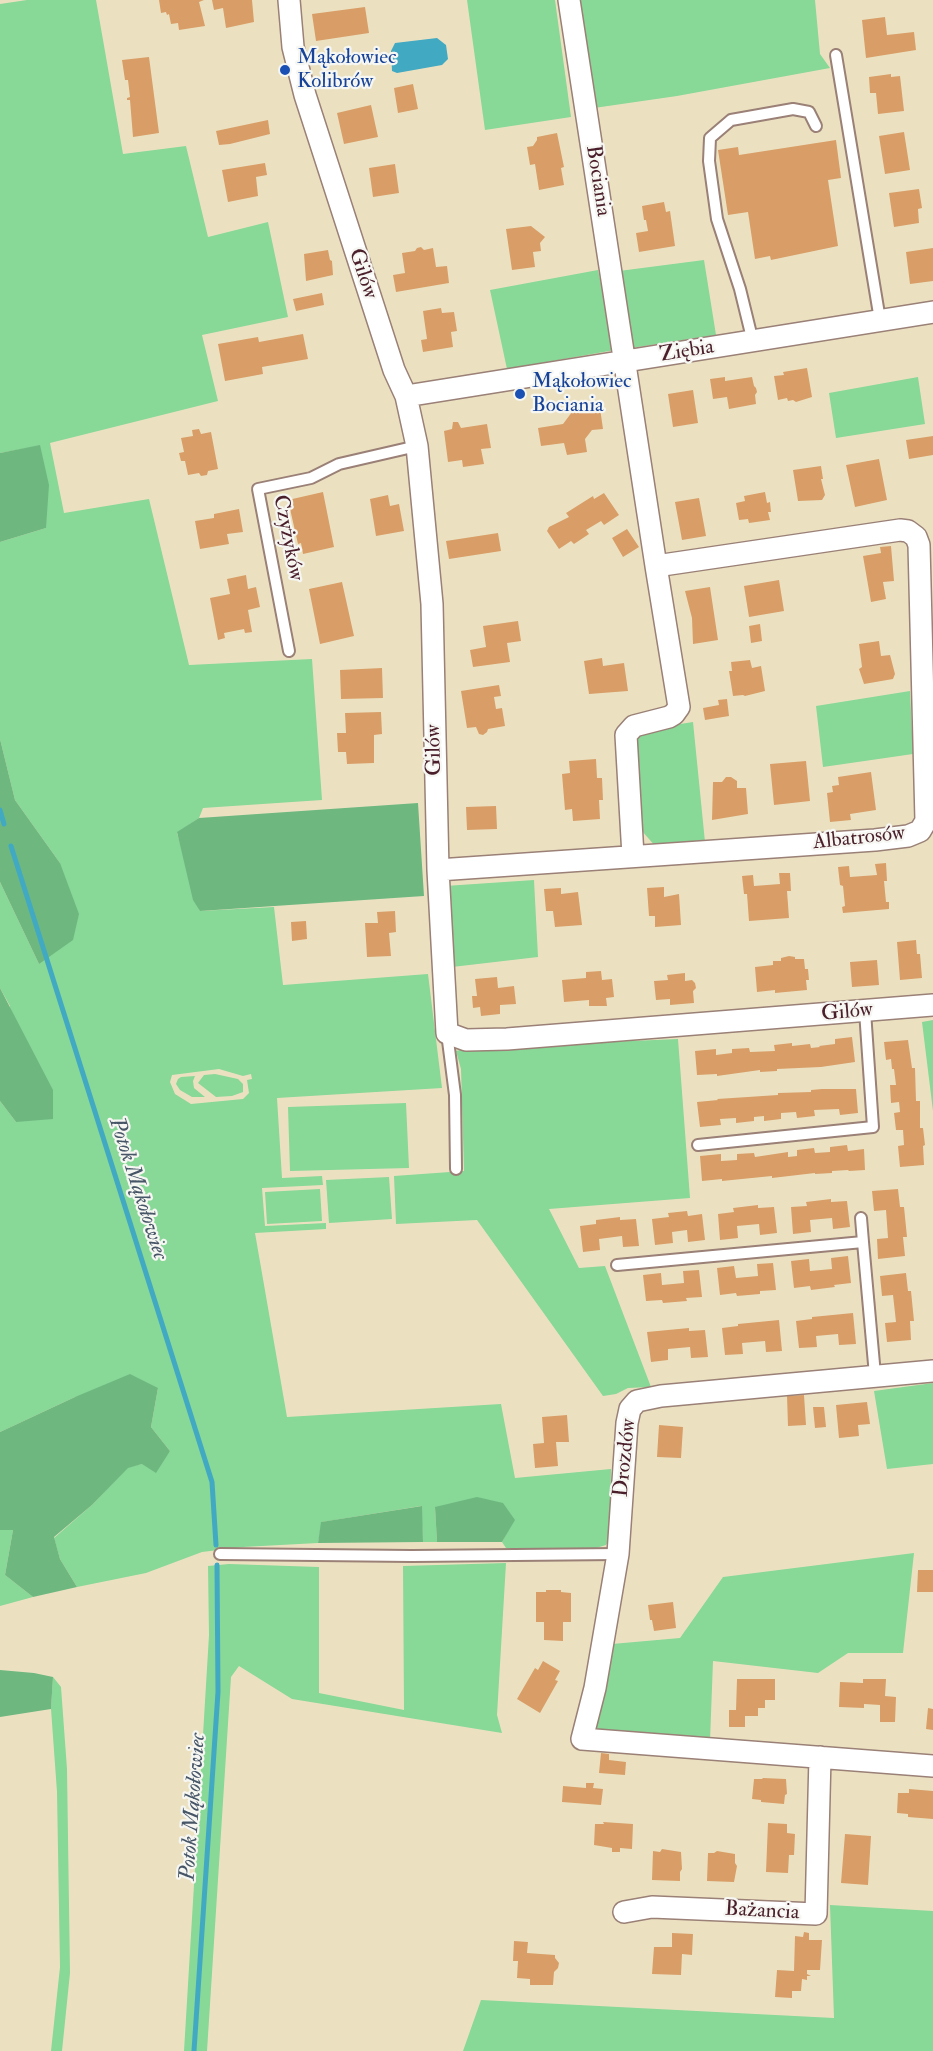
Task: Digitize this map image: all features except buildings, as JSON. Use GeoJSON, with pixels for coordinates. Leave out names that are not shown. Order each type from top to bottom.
{"type":"FeatureCollection","features":[{"type":"Feature","properties":{"kind":"street","name":"Gilów"},"geometry":{"type":"LineString","coordinates":[[289,0],[293,47],[305,95],[394,370],[406,396],[417,446],[432,604],[438,870],[447,1033],[466,1040],[507,1039],[933,1005]]}},
{"type":"Feature","properties":{"kind":"street","name":"Bociania"},"geometry":{"type":"LineString","coordinates":[[569,0],[625,361]]}},
{"type":"Feature","properties":{"kind":"street","name":"Ziębia"},"geometry":{"type":"LineString","coordinates":[[406,396],[933,312]]}},
{"type":"Feature","properties":{"kind":"street"},"geometry":{"type":"LineString","coordinates":[[625,361],[680,707],[669,717],[634,726],[626,735],[633,856]]}},
{"type":"Feature","properties":{"kind":"street","name":"Albatrosów"},"geometry":{"type":"LineString","coordinates":[[438,870],[875,840],[908,836],[920,831],[926,821],[920,545],[916,537],[908,531],[900,530],[656,566]]}},
{"type":"Feature","properties":{"kind":"street","name":"Drozdów"},"geometry":{"type":"LineString","coordinates":[[820,1757],[582,1739],[594,1688],[618,1554],[630,1409],[638,1401],[661,1396],[933,1371]]}},
{"type":"Feature","properties":{"kind":"street"},"geometry":{"type":"LineString","coordinates":[[820,1757],[933,1766]]}},
{"type":"Feature","properties":{"kind":"street","name":"Bażancia"},"geometry":{"type":"LineString","coordinates":[[624,1912],[652,1907],[816,1914],[820,1757]]}},
{"type":"Feature","properties":{"kind":"lane"},"geometry":{"type":"LineString","coordinates":[[836,55],[880,320]]}},
{"type":"Feature","properties":{"kind":"lane"},"geometry":{"type":"LineString","coordinates":[[753,342],[740,289],[717,219],[709,161],[710,138],[731,120],[794,109],[809,112],[816,126]]}},
{"type":"Feature","properties":{"kind":"lane","name":"Czyżyków"},"geometry":{"type":"LineString","coordinates":[[289,651],[258,489],[311,478],[339,464],[417,446]]}},
{"type":"Feature","properties":{"kind":"lane"},"geometry":{"type":"LineString","coordinates":[[698,1145],[873,1126],[865,1011]]}},
{"type":"Feature","properties":{"kind":"lane"},"geometry":{"type":"LineString","coordinates":[[447,1033],[455,1095],[456,1169]]}},
{"type":"Feature","properties":{"kind":"lane"},"geometry":{"type":"LineString","coordinates":[[861,1218],[875,1375]]}},
{"type":"Feature","properties":{"kind":"lane"},"geometry":{"type":"LineString","coordinates":[[617,1265],[863,1242]]}},
{"type":"Feature","properties":{"kind":"lane"},"geometry":{"type":"LineString","coordinates":[[220,1554],[412,1556],[618,1554]]}},
{"type":"Feature","properties":{"kind":"green space"},"geometry":{"type":"Polygon","coordinates":[[[27,0],[96,0],[123,154],[186,146],[208,237],[268,222],[288,317],[202,335],[218,401],[50,443],[64,513],[149,499],[189,665],[312,659],[322,800],[203,808],[199,818],[177,833],[200,911],[274,907],[283,985],[428,974],[442,1088],[277,1098],[282,1178],[322,1176],[323,1185],[262,1188],[265,1226],[326,1223],[326,1229],[255,1233],[287,1417],[501,1404],[515,1478],[611,1469],[610,1538],[606,1545],[596,1548],[506,1548],[502,1542],[514,1520],[435,1507],[437,1542],[423,1542],[421,1506],[322,1522],[318,1543],[243,1547],[202,1552],[146,1573],[77,1587],[60,1559],[54,1538],[92,1505],[128,1467],[142,1464],[170,1451],[151,1427],[158,1388],[75,1397],[0,1432],[0,1101],[16,1122],[10,1006],[0,988],[0,882],[39,964],[60,863],[15,800],[0,739],[0,542],[46,528],[39,446],[0,453],[0,4],[27,0]],[[219,1069],[172,1075],[170,1082],[175,1094],[191,1104],[243,1099],[249,1093],[247,1080],[252,1079],[251,1074],[243,1076],[219,1069]]]}},
{"type":"Feature","properties":{"kind":"green space"},"geometry":{"type":"Polygon","coordinates":[[[467,0],[555,0],[571,117],[485,130],[467,0]]]}},
{"type":"Feature","properties":{"kind":"green space"},"geometry":{"type":"Polygon","coordinates":[[[579,0],[815,0],[820,54],[830,68],[677,96],[594,108],[579,0]]]}},
{"type":"Feature","properties":{"kind":"green space"},"geometry":{"type":"Polygon","coordinates":[[[704,260],[716,335],[631,348],[619,271],[704,260]]]}},
{"type":"Feature","properties":{"kind":"green space"},"geometry":{"type":"Polygon","coordinates":[[[598,270],[615,350],[507,369],[490,290],[598,270]]]}},
{"type":"Feature","properties":{"kind":"green space"},"geometry":{"type":"Polygon","coordinates":[[[918,377],[925,424],[836,438],[829,393],[918,377]]]}},
{"type":"Feature","properties":{"kind":"green space"},"geometry":{"type":"Polygon","coordinates":[[[40,445],[49,485],[46,528],[0,542],[0,453],[40,445]]]}},
{"type":"Feature","properties":{"kind":"green space"},"geometry":{"type":"Polygon","coordinates":[[[910,691],[913,754],[823,767],[816,706],[910,691]]]}},
{"type":"Feature","properties":{"kind":"green space"},"geometry":{"type":"Polygon","coordinates":[[[693,722],[705,842],[656,847],[642,831],[634,742],[642,730],[693,722]]]}},
{"type":"Feature","properties":{"kind":"green space"},"geometry":{"type":"Polygon","coordinates":[[[0,739],[15,800],[60,863],[79,914],[73,940],[39,964],[0,882],[0,739]]]}},
{"type":"Feature","properties":{"kind":"green space"},"geometry":{"type":"Polygon","coordinates":[[[418,803],[424,896],[200,911],[193,900],[177,832],[199,818],[418,803]]]}},
{"type":"Feature","properties":{"kind":"green space"},"geometry":{"type":"Polygon","coordinates":[[[534,880],[538,957],[452,967],[445,886],[534,880]]]}},
{"type":"Feature","properties":{"kind":"green space"},"geometry":{"type":"Polygon","coordinates":[[[0,988],[53,1090],[53,1119],[16,1122],[0,1101],[0,988]]]}},
{"type":"Feature","properties":{"kind":"green space"},"geometry":{"type":"Polygon","coordinates":[[[933,1020],[933,1111],[922,1022],[933,1020]]]}},
{"type":"Feature","properties":{"kind":"green space"},"geometry":{"type":"Polygon","coordinates":[[[678,1039],[690,1198],[549,1209],[579,1268],[605,1266],[651,1387],[628,1388],[616,1394],[603,1396],[477,1220],[396,1224],[394,1176],[464,1171],[461,1069],[456,1051],[468,1048],[678,1039]]]}},
{"type":"Feature","properties":{"kind":"green space"},"geometry":{"type":"Polygon","coordinates":[[[215,1074],[238,1079],[243,1084],[243,1092],[232,1096],[216,1097],[198,1083],[204,1075],[215,1074]]]}},
{"type":"Feature","properties":{"kind":"green space"},"geometry":{"type":"Polygon","coordinates":[[[195,1076],[194,1088],[205,1097],[192,1097],[180,1090],[176,1084],[181,1077],[195,1076]]]}},
{"type":"Feature","properties":{"kind":"green space"},"geometry":{"type":"Polygon","coordinates":[[[406,1103],[409,1168],[290,1171],[288,1107],[406,1103]]]}},
{"type":"Feature","properties":{"kind":"green space"},"geometry":{"type":"Polygon","coordinates":[[[389,1177],[392,1219],[329,1223],[326,1180],[389,1177]]]}},
{"type":"Feature","properties":{"kind":"green space"},"geometry":{"type":"Polygon","coordinates":[[[320,1189],[322,1221],[267,1224],[265,1192],[320,1189]]]}},
{"type":"Feature","properties":{"kind":"green space"},"geometry":{"type":"Polygon","coordinates":[[[130,1374],[158,1388],[151,1427],[170,1451],[156,1473],[142,1464],[128,1468],[92,1505],[54,1537],[60,1559],[77,1587],[33,1597],[5,1575],[13,1530],[0,1530],[0,1432],[130,1374]]]}},
{"type":"Feature","properties":{"kind":"green space"},"geometry":{"type":"Polygon","coordinates":[[[933,1383],[933,1464],[887,1469],[874,1391],[933,1383]]]}},
{"type":"Feature","properties":{"kind":"green space"},"geometry":{"type":"Polygon","coordinates":[[[477,1497],[503,1503],[515,1520],[502,1542],[437,1542],[435,1507],[477,1497]]]}},
{"type":"Feature","properties":{"kind":"green space"},"geometry":{"type":"Polygon","coordinates":[[[422,1506],[423,1542],[318,1543],[321,1522],[422,1506]]]}},
{"type":"Feature","properties":{"kind":"green space"},"geometry":{"type":"Polygon","coordinates":[[[0,1530],[13,1530],[5,1575],[33,1597],[0,1606],[0,1530]]]}},
{"type":"Feature","properties":{"kind":"green space"},"geometry":{"type":"Polygon","coordinates":[[[914,1553],[903,1653],[848,1653],[818,1673],[713,1661],[710,1741],[598,1730],[593,1722],[612,1644],[680,1638],[723,1577],[914,1553]]]}},
{"type":"Feature","properties":{"kind":"green space"},"geometry":{"type":"Polygon","coordinates":[[[506,1563],[497,1715],[502,1733],[292,1699],[239,1666],[231,1677],[207,2051],[184,2051],[209,1635],[208,1566],[229,1564],[319,1567],[319,1693],[404,1710],[403,1566],[506,1563]]]}},
{"type":"Feature","properties":{"kind":"green space"},"geometry":{"type":"Polygon","coordinates":[[[0,1670],[53,1677],[51,1709],[0,1717],[0,1670]]]}},
{"type":"Feature","properties":{"kind":"green space"},"geometry":{"type":"Polygon","coordinates":[[[53,1677],[61,1687],[67,1769],[70,1973],[62,2051],[51,2051],[60,1967],[57,1792],[51,1709],[53,1677]]]}},
{"type":"Feature","properties":{"kind":"green space"},"geometry":{"type":"Polygon","coordinates":[[[830,1905],[933,1911],[933,2051],[463,2051],[481,2000],[834,2018],[830,1905]]]}},
{"type":"Feature","properties":{"kind":"water"},"geometry":{"type":"Polygon","coordinates":[[[437,38],[446,45],[448,59],[442,65],[397,73],[392,71],[391,51],[395,43],[437,38]]]}},
{"type":"Feature","properties":{"kind":"waterway","name":"Potok Mąkołowiec"},"geometry":{"type":"LineString","coordinates":[[0,810],[4,824]]}},
{"type":"Feature","properties":{"kind":"waterway","name":"Potok Mąkołowiec"},"geometry":{"type":"LineString","coordinates":[[11,846],[212,1482],[216,1545]]}},
{"type":"Feature","properties":{"kind":"waterway","name":"Potok Mąkołowiec"},"geometry":{"type":"LineString","coordinates":[[194,2051],[218,1692],[217,1565]]}},
{"type":"Feature","properties":{"kind":"place","name":"Mąkołowiec Kolibrów"},"geometry":{"type":"Point","coordinates":[285,70]}},
{"type":"Feature","properties":{"kind":"place","name":"Mąkołowiec Bociania"},"geometry":{"type":"Point","coordinates":[520,394]}}]}
